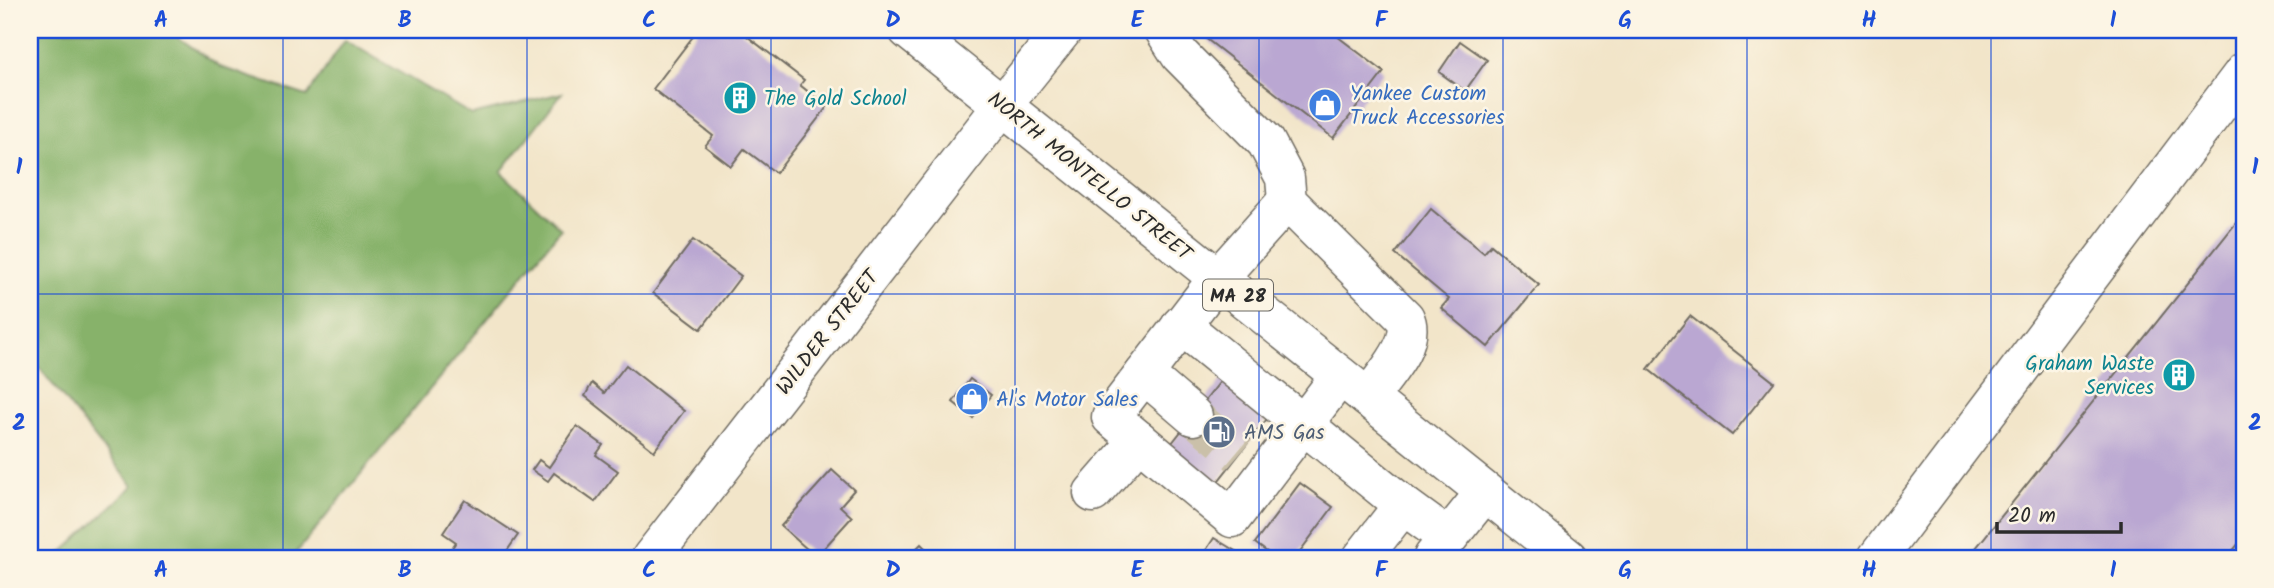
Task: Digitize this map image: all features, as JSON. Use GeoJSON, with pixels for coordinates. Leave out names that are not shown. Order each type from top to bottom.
{"type":"FeatureCollection","features":[{"type":"Feature","properties":{"kind":"main road","name":"NORTH MONTELLO STREET"},"geometry":{"type":"LineString","coordinates":[[908,30],[1569,558]]}},
{"type":"Feature","properties":{"kind":"main road","name":"WILDER STREET"},"geometry":{"type":"LineString","coordinates":[[651,558],[1063,30]]}},
{"type":"Feature","properties":{"kind":"main road"},"geometry":{"type":"LineString","coordinates":[[1164,30],[1180,55],[1266,142],[1285,178],[1287,201],[1405,318],[1409,326],[1406,345],[1252,465],[1232,518],[1111,417],[1218,278],[1287,201]]}},
{"type":"Feature","properties":{"kind":"main road"},"geometry":{"type":"LineString","coordinates":[[1877,558],[2244,72]]}},
{"type":"Feature","properties":{"kind":"main road"},"geometry":{"type":"LineString","coordinates":[[1181,325],[1403,505],[1440,548],[1485,492]]}},
{"type":"Feature","properties":{"kind":"main road"},"geometry":{"type":"LineString","coordinates":[[1144,374],[1193,416]]}},
{"type":"Feature","properties":{"kind":"main road"},"geometry":{"type":"LineString","coordinates":[[1093,493],[1139,440]]}},
{"type":"Feature","properties":{"kind":"main road"},"geometry":{"type":"LineString","coordinates":[[1362,558],[1403,505]]}},
{"type":"Feature","properties":{"kind":"green space"},"geometry":{"type":"Polygon","coordinates":[[[30,30],[168,30],[220,67],[307,96],[345,40],[472,115],[562,93],[501,172],[561,229],[292,558],[56,558],[133,486],[30,356],[30,30]]]}},
{"type":"Feature","properties":{"kind":"building","name":"The Gold School"},"geometry":{"type":"Polygon","coordinates":[[[698,30],[739,30],[804,80],[800,85],[827,107],[776,173],[744,149],[731,166],[705,146],[713,136],[653,89],[698,30]]]}},
{"type":"Feature","properties":{"kind":"building","name":"Yankee Custom Truck Accessories"},"geometry":{"type":"Polygon","coordinates":[[[1195,30],[1329,30],[1384,72],[1333,138],[1195,30]]]}},
{"type":"Feature","properties":{"kind":"building"},"geometry":{"type":"Polygon","coordinates":[[[1460,41],[1487,60],[1465,91],[1439,72],[1460,41]]]}},
{"type":"Feature","properties":{"kind":"building"},"geometry":{"type":"Polygon","coordinates":[[[1431,209],[1484,253],[1491,245],[1539,285],[1488,347],[1441,308],[1449,299],[1395,254],[1431,209]]]}},
{"type":"Feature","properties":{"kind":"building","name":"Graham Waste Services"},"geometry":{"type":"Polygon","coordinates":[[[2244,213],[2244,537],[2227,558],[1968,558],[2244,213]]]}},
{"type":"Feature","properties":{"kind":"building"},"geometry":{"type":"Polygon","coordinates":[[[693,240],[741,276],[701,329],[653,293],[693,240]]]}},
{"type":"Feature","properties":{"kind":"building"},"geometry":{"type":"Polygon","coordinates":[[[1690,316],[1774,382],[1732,435],[1648,369],[1690,316]]]}},
{"type":"Feature","properties":{"kind":"building"},"geometry":{"type":"Polygon","coordinates":[[[626,365],[684,411],[654,451],[585,396],[592,383],[604,393],[626,365]]]}},
{"type":"Feature","properties":{"kind":"building","name":"AMS Gas"},"geometry":{"type":"Polygon","coordinates":[[[1223,378],[1270,415],[1215,485],[1168,448],[1223,378]]]}},
{"type":"Feature","properties":{"kind":"building","name":"Al's Motor Sales"},"geometry":{"type":"Polygon","coordinates":[[[970,379],[991,395],[973,418],[953,402],[970,379]]]}},
{"type":"Feature","properties":{"kind":"building"},"geometry":{"type":"Polygon","coordinates":[[[577,426],[603,445],[596,455],[618,471],[595,502],[554,473],[548,481],[532,470],[539,460],[549,467],[577,426]]]}},
{"type":"Feature","properties":{"kind":"building"},"geometry":{"type":"Polygon","coordinates":[[[832,470],[854,490],[840,506],[852,517],[816,557],[781,526],[832,470]]]}},
{"type":"Feature","properties":{"kind":"building","name":"AMS Gas"},"geometry":{"type":"Polygon","coordinates":[[[1300,483],[1333,507],[1295,558],[1275,558],[1255,543],[1300,483]]]}},
{"type":"Feature","properties":{"kind":"building"},"geometry":{"type":"Polygon","coordinates":[[[465,500],[518,535],[507,551],[520,558],[445,558],[456,542],[443,533],[465,500]]]}},
{"type":"Feature","properties":{"kind":"building"},"geometry":{"type":"Polygon","coordinates":[[[1214,538],[1247,558],[1201,558],[1214,538]]]}},
{"type":"Feature","properties":{"kind":"building"},"geometry":{"type":"Polygon","coordinates":[[[921,544],[935,558],[909,556],[921,544]]]}},
{"type":"Feature","properties":{"kind":"tunnel"},"geometry":{"type":"LineString","coordinates":[[1193,416],[1239,455]]}},
{"type":"Feature","properties":{"kind":"place","name":"The Gold School"},"geometry":{"type":"Point","coordinates":[740,98]}},
{"type":"Feature","properties":{"kind":"place","name":"Yankee Custom Truck Accessories"},"geometry":{"type":"Point","coordinates":[1325,105]}},
{"type":"Feature","properties":{"kind":"place","name":"Graham Waste Services"},"geometry":{"type":"Point","coordinates":[2179,375]}},
{"type":"Feature","properties":{"kind":"place","name":"Al's Motor Sales"},"geometry":{"type":"Point","coordinates":[972,399]}},
{"type":"Feature","properties":{"kind":"place","name":"AMS Gas"},"geometry":{"type":"Point","coordinates":[1219,432]}}]}
